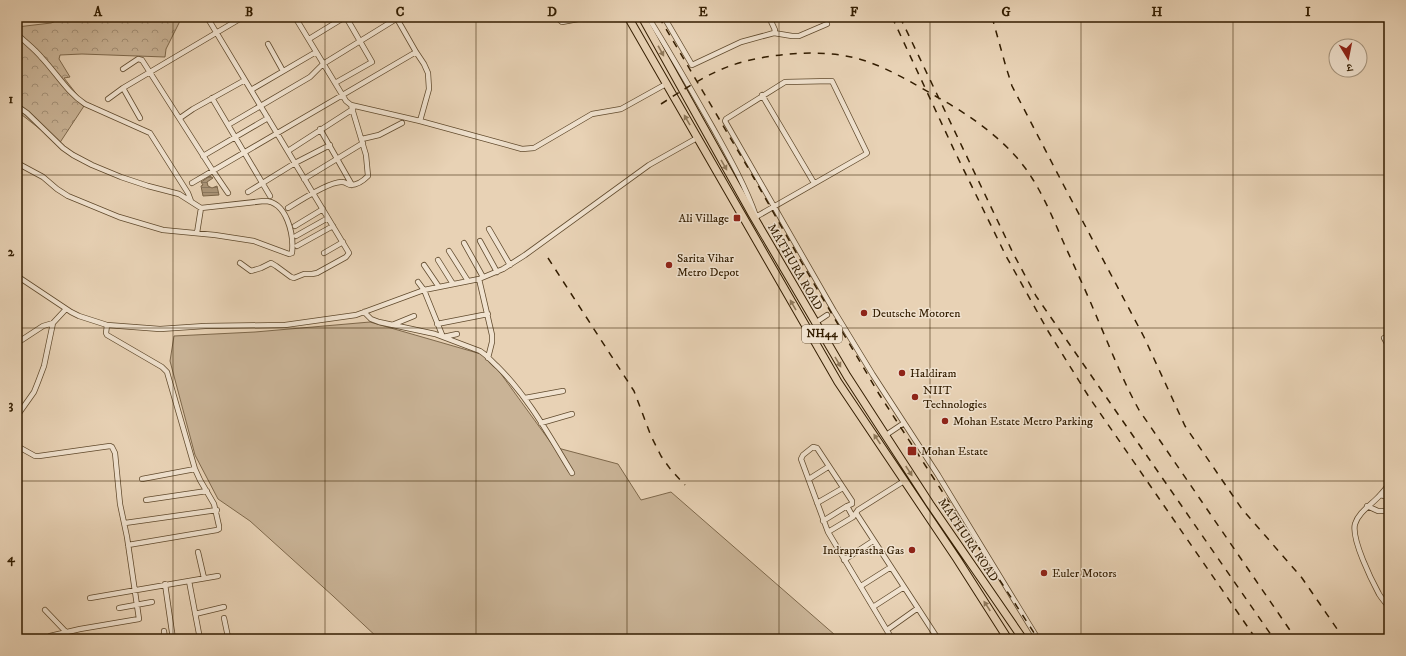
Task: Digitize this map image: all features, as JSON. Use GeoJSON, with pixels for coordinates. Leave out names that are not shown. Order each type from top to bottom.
{"type":"FeatureCollection","features":[{"type":"Feature","properties":{"kind":"highway","name":"MATHURA ROAD"},"geometry":{"type":"LineString","coordinates":[[628,17],[838,382],[957,559],[1008,639]]}},
{"type":"Feature","properties":{"kind":"highway","name":"MATHURA ROAD"},"geometry":{"type":"LineString","coordinates":[[642,17],[760,229],[846,376],[1023,639]]}},
{"type":"Feature","properties":{"kind":"street"},"geometry":{"type":"LineString","coordinates":[[207,17],[343,242],[348,253],[346,257],[317,273],[304,274],[294,278],[271,263],[251,271],[240,263]]}},
{"type":"Feature","properties":{"kind":"street"},"geometry":{"type":"LineString","coordinates":[[108,99],[122,88],[150,73],[243,17]]}},
{"type":"Feature","properties":{"kind":"street"},"geometry":{"type":"LineString","coordinates":[[288,208],[313,193],[340,182],[352,185],[368,176],[367,162],[352,107],[342,95],[295,17]]}},
{"type":"Feature","properties":{"kind":"street"},"geometry":{"type":"LineString","coordinates":[[309,39],[346,17],[360,40],[372,62],[335,83]]}},
{"type":"Feature","properties":{"kind":"street"},"geometry":{"type":"LineString","coordinates":[[556,17],[562,22],[566,22],[588,17]]}},
{"type":"Feature","properties":{"kind":"street"},"geometry":{"type":"LineString","coordinates":[[648,17],[681,70],[737,171],[748,194],[755,218],[774,207],[814,183],[867,153],[834,82],[830,80],[789,81],[782,83],[725,121],[774,207],[834,311],[873,375],[938,475],[1038,639]]}},
{"type":"Feature","properties":{"kind":"street"},"geometry":{"type":"LineString","coordinates":[[664,17],[692,65],[741,42],[774,33],[799,36],[827,24]]}},
{"type":"Feature","properties":{"kind":"street"},"geometry":{"type":"LineString","coordinates":[[770,17],[775,30],[774,33]]}},
{"type":"Feature","properties":{"kind":"street"},"geometry":{"type":"LineString","coordinates":[[228,125],[310,76],[323,64],[396,18],[428,73],[429,85],[420,121]]}},
{"type":"Feature","properties":{"kind":"street"},"geometry":{"type":"LineString","coordinates":[[17,34],[42,57],[78,100],[150,133],[188,193],[191,202]]}},
{"type":"Feature","properties":{"kind":"street"},"geometry":{"type":"LineString","coordinates":[[268,44],[284,71]]}},
{"type":"Feature","properties":{"kind":"street"},"geometry":{"type":"LineString","coordinates":[[251,90],[316,52]]}},
{"type":"Feature","properties":{"kind":"street"},"geometry":{"type":"LineString","coordinates":[[192,183],[326,103],[416,52]]}},
{"type":"Feature","properties":{"kind":"street"},"geometry":{"type":"LineString","coordinates":[[123,69],[140,59],[228,193]]}},
{"type":"Feature","properties":{"kind":"street"},"geometry":{"type":"LineString","coordinates":[[180,118],[193,109],[245,80]]}},
{"type":"Feature","properties":{"kind":"street"},"geometry":{"type":"LineString","coordinates":[[288,151],[352,107],[420,121],[522,150],[534,148],[589,115],[621,109],[666,84]]}},
{"type":"Feature","properties":{"kind":"street"},"geometry":{"type":"LineString","coordinates":[[122,88],[140,118]]}},
{"type":"Feature","properties":{"kind":"street"},"geometry":{"type":"LineString","coordinates":[[762,95],[814,183]]}},
{"type":"Feature","properties":{"kind":"street"},"geometry":{"type":"LineString","coordinates":[[212,98],[270,196]]}},
{"type":"Feature","properties":{"kind":"street"},"geometry":{"type":"LineString","coordinates":[[17,106],[27,113],[62,148],[73,155],[121,177],[179,194],[201,208],[264,201],[274,203],[288,221],[292,253],[289,254],[254,241],[163,230],[119,217],[68,196],[43,177],[17,163]]}},
{"type":"Feature","properties":{"kind":"street"},"geometry":{"type":"LineString","coordinates":[[203,156],[268,118]]}},
{"type":"Feature","properties":{"kind":"street"},"geometry":{"type":"LineString","coordinates":[[304,179],[337,159],[362,141],[379,135],[402,123]]}},
{"type":"Feature","properties":{"kind":"street"},"geometry":{"type":"LineString","coordinates":[[320,129],[352,185]]}},
{"type":"Feature","properties":{"kind":"street"},"geometry":{"type":"LineString","coordinates":[[17,276],[66,309],[79,316],[107,325],[160,329],[205,326],[285,325],[345,317],[364,312],[424,290],[481,278],[497,272],[510,265],[649,165],[697,138]]}},
{"type":"Feature","properties":{"kind":"street"},"geometry":{"type":"LineString","coordinates":[[248,192],[295,163],[330,145]]}},
{"type":"Feature","properties":{"kind":"street"},"geometry":{"type":"LineString","coordinates":[[197,233],[201,208]]}},
{"type":"Feature","properties":{"kind":"street"},"geometry":{"type":"LineString","coordinates":[[295,226],[323,209]]}},
{"type":"Feature","properties":{"kind":"street"},"geometry":{"type":"LineString","coordinates":[[296,236],[328,218]]}},
{"type":"Feature","properties":{"kind":"street"},"geometry":{"type":"LineString","coordinates":[[297,246],[333,226]]}},
{"type":"Feature","properties":{"kind":"street"},"geometry":{"type":"LineString","coordinates":[[489,229],[510,265]]}},
{"type":"Feature","properties":{"kind":"street"},"geometry":{"type":"LineString","coordinates":[[480,241],[497,272]]}},
{"type":"Feature","properties":{"kind":"street"},"geometry":{"type":"LineString","coordinates":[[324,253],[343,242]]}},
{"type":"Feature","properties":{"kind":"street"},"geometry":{"type":"LineString","coordinates":[[464,243],[481,278],[492,342],[488,358]]}},
{"type":"Feature","properties":{"kind":"street"},"geometry":{"type":"LineString","coordinates":[[449,251],[468,281]]}},
{"type":"Feature","properties":{"kind":"street"},"geometry":{"type":"LineString","coordinates":[[438,260],[453,284]]}},
{"type":"Feature","properties":{"kind":"street"},"geometry":{"type":"LineString","coordinates":[[424,265],[439,287]]}},
{"type":"Feature","properties":{"kind":"street"},"geometry":{"type":"LineString","coordinates":[[418,282],[424,290],[443,336]]}},
{"type":"Feature","properties":{"kind":"street"},"geometry":{"type":"LineString","coordinates":[[17,343],[43,326],[53,323],[66,309]]}},
{"type":"Feature","properties":{"kind":"street"},"geometry":{"type":"LineString","coordinates":[[364,312],[371,319],[443,336],[480,350],[508,377],[525,398],[572,473]]}},
{"type":"Feature","properties":{"kind":"street"},"geometry":{"type":"LineString","coordinates":[[437,324],[488,314]]}},
{"type":"Feature","properties":{"kind":"street"},"geometry":{"type":"LineString","coordinates":[[815,323],[827,315]]}},
{"type":"Feature","properties":{"kind":"street"},"geometry":{"type":"LineString","coordinates":[[392,325],[414,316]]}},
{"type":"Feature","properties":{"kind":"street"},"geometry":{"type":"LineString","coordinates":[[17,416],[34,392],[38,382],[44,366],[53,323]]}},
{"type":"Feature","properties":{"kind":"street"},"geometry":{"type":"LineString","coordinates":[[107,325],[107,335],[165,369],[195,469],[217,510],[219,528],[217,530],[128,545]]}},
{"type":"Feature","properties":{"kind":"street"},"geometry":{"type":"LineString","coordinates":[[443,336],[457,334]]}},
{"type":"Feature","properties":{"kind":"street"},"geometry":{"type":"LineString","coordinates":[[1384,338],[1389,347]]}},
{"type":"Feature","properties":{"kind":"street"},"geometry":{"type":"LineString","coordinates":[[525,398],[563,391]]}},
{"type":"Feature","properties":{"kind":"street"},"geometry":{"type":"LineString","coordinates":[[541,423],[572,414]]}},
{"type":"Feature","properties":{"kind":"street"},"geometry":{"type":"LineString","coordinates":[[886,435],[904,423]]}},
{"type":"Feature","properties":{"kind":"street"},"geometry":{"type":"LineString","coordinates":[[17,446],[35,456],[110,446],[112,447],[135,590],[139,618],[137,620],[66,632],[45,639]]}},
{"type":"Feature","properties":{"kind":"street"},"geometry":{"type":"LineString","coordinates":[[823,521],[852,502],[817,448],[813,447],[802,455],[801,459],[823,521],[844,560],[892,639]]}},
{"type":"Feature","properties":{"kind":"street"},"geometry":{"type":"LineString","coordinates":[[809,479],[828,466]]}},
{"type":"Feature","properties":{"kind":"street"},"geometry":{"type":"LineString","coordinates":[[142,479],[195,469]]}},
{"type":"Feature","properties":{"kind":"street"},"geometry":{"type":"LineString","coordinates":[[828,532],[854,515],[858,510],[904,481]]}},
{"type":"Feature","properties":{"kind":"street"},"geometry":{"type":"LineString","coordinates":[[1389,484],[1381,495],[1368,506],[1360,516],[1355,526],[1363,560],[1380,595],[1389,607]]}},
{"type":"Feature","properties":{"kind":"street"},"geometry":{"type":"LineString","coordinates":[[817,504],[843,488]]}},
{"type":"Feature","properties":{"kind":"street"},"geometry":{"type":"LineString","coordinates":[[146,500],[207,490]]}},
{"type":"Feature","properties":{"kind":"street"},"geometry":{"type":"LineString","coordinates":[[1381,495],[1389,498]]}},
{"type":"Feature","properties":{"kind":"street"},"geometry":{"type":"LineString","coordinates":[[847,506],[891,567],[938,639]]}},
{"type":"Feature","properties":{"kind":"street"},"geometry":{"type":"LineString","coordinates":[[1368,506],[1373,509],[1389,512]]}},
{"type":"Feature","properties":{"kind":"street"},"geometry":{"type":"LineString","coordinates":[[125,523],[217,510]]}},
{"type":"Feature","properties":{"kind":"street"},"geometry":{"type":"LineString","coordinates":[[844,560],[873,541]]}},
{"type":"Feature","properties":{"kind":"street"},"geometry":{"type":"LineString","coordinates":[[198,552],[204,578]]}},
{"type":"Feature","properties":{"kind":"street"},"geometry":{"type":"LineString","coordinates":[[861,586],[891,567]]}},
{"type":"Feature","properties":{"kind":"street"},"geometry":{"type":"LineString","coordinates":[[90,598],[218,576]]}},
{"type":"Feature","properties":{"kind":"street"},"geometry":{"type":"LineString","coordinates":[[189,581],[200,639]]}},
{"type":"Feature","properties":{"kind":"street"},"geometry":{"type":"LineString","coordinates":[[166,584],[173,639]]}},
{"type":"Feature","properties":{"kind":"street"},"geometry":{"type":"LineString","coordinates":[[873,607],[904,587]]}},
{"type":"Feature","properties":{"kind":"street"},"geometry":{"type":"LineString","coordinates":[[119,608],[152,602]]}},
{"type":"Feature","properties":{"kind":"street"},"geometry":{"type":"LineString","coordinates":[[195,614],[224,608]]}},
{"type":"Feature","properties":{"kind":"street"},"geometry":{"type":"LineString","coordinates":[[886,630],[918,608]]}},
{"type":"Feature","properties":{"kind":"street"},"geometry":{"type":"LineString","coordinates":[[45,610],[66,632]]}},
{"type":"Feature","properties":{"kind":"street"},"geometry":{"type":"LineString","coordinates":[[224,618],[228,637],[225,639]]}},
{"type":"Feature","properties":{"kind":"street"},"geometry":{"type":"LineString","coordinates":[[164,631],[165,639]]}},
{"type":"Feature","properties":{"kind":"green space"},"geometry":{"type":"Polygon","coordinates":[[[66,17],[182,17],[166,49],[165,57],[82,54],[60,55],[59,59],[70,77],[64,78],[82,101],[84,106],[59,144],[17,111],[17,36],[19,34],[17,27],[51,23],[66,17]]]}},
{"type":"Feature","properties":{"kind":"green space"},"geometry":{"type":"Polygon","coordinates":[[[370,322],[488,356],[554,447],[618,464],[641,500],[671,492],[835,635],[836,639],[379,639],[250,521],[218,499],[195,455],[170,361],[174,336],[255,332],[370,322]]]}},
{"type":"Feature","properties":{"kind":"shaded area"},"geometry":{"type":"Polygon","coordinates":[[[210,176],[213,178],[207,182],[208,186],[212,188],[217,186],[219,195],[203,196],[201,186],[203,185],[201,182],[210,176]]]}},
{"type":"Feature","properties":{"kind":"railway"},"geometry":{"type":"LineString","coordinates":[[659,17],[879,394],[1038,639]]}},
{"type":"Feature","properties":{"kind":"railway"},"geometry":{"type":"LineString","coordinates":[[892,17],[955,152],[1006,256],[1048,331],[1089,397],[1256,639]]}},
{"type":"Feature","properties":{"kind":"railway"},"geometry":{"type":"LineString","coordinates":[[900,17],[1013,253],[1036,296],[1274,639]]}},
{"type":"Feature","properties":{"kind":"railway"},"geometry":{"type":"LineString","coordinates":[[992,17],[1012,86],[1144,337],[1185,426],[1242,509],[1302,578],[1344,639]]}},
{"type":"Feature","properties":{"kind":"railway"},"geometry":{"type":"LineString","coordinates":[[661,104],[694,83],[730,66],[758,58],[790,54],[822,53],[862,60],[895,74],[917,85],[964,113],[1002,142],[1032,178],[1052,215],[1122,377],[1139,410],[1296,639]]}},
{"type":"Feature","properties":{"kind":"railway"},"geometry":{"type":"LineString","coordinates":[[548,258],[634,391],[651,436],[661,456],[671,470],[685,485]]}},
{"type":"Feature","properties":{"kind":"place","name":"Ali Village"},"geometry":{"type":"Point","coordinates":[737,218]}},
{"type":"Feature","properties":{"kind":"place","name":"Sarita Vihar Metro Depot"},"geometry":{"type":"Point","coordinates":[669,265]}},
{"type":"Feature","properties":{"kind":"place","name":"Deutsche Motoren"},"geometry":{"type":"Point","coordinates":[864,313]}},
{"type":"Feature","properties":{"kind":"place","name":"Haldiram"},"geometry":{"type":"Point","coordinates":[902,373]}},
{"type":"Feature","properties":{"kind":"place","name":"NIIT Technologies"},"geometry":{"type":"Point","coordinates":[915,397]}},
{"type":"Feature","properties":{"kind":"place","name":"Mohan Estate Metro Parking"},"geometry":{"type":"Point","coordinates":[945,421]}},
{"type":"Feature","properties":{"kind":"place","name":"Mohan Estate"},"geometry":{"type":"Point","coordinates":[912,451]}},
{"type":"Feature","properties":{"kind":"place","name":"Indraprastha Gas"},"geometry":{"type":"Point","coordinates":[912,550]}},
{"type":"Feature","properties":{"kind":"place","name":"Euler Motors"},"geometry":{"type":"Point","coordinates":[1044,573]}}]}
